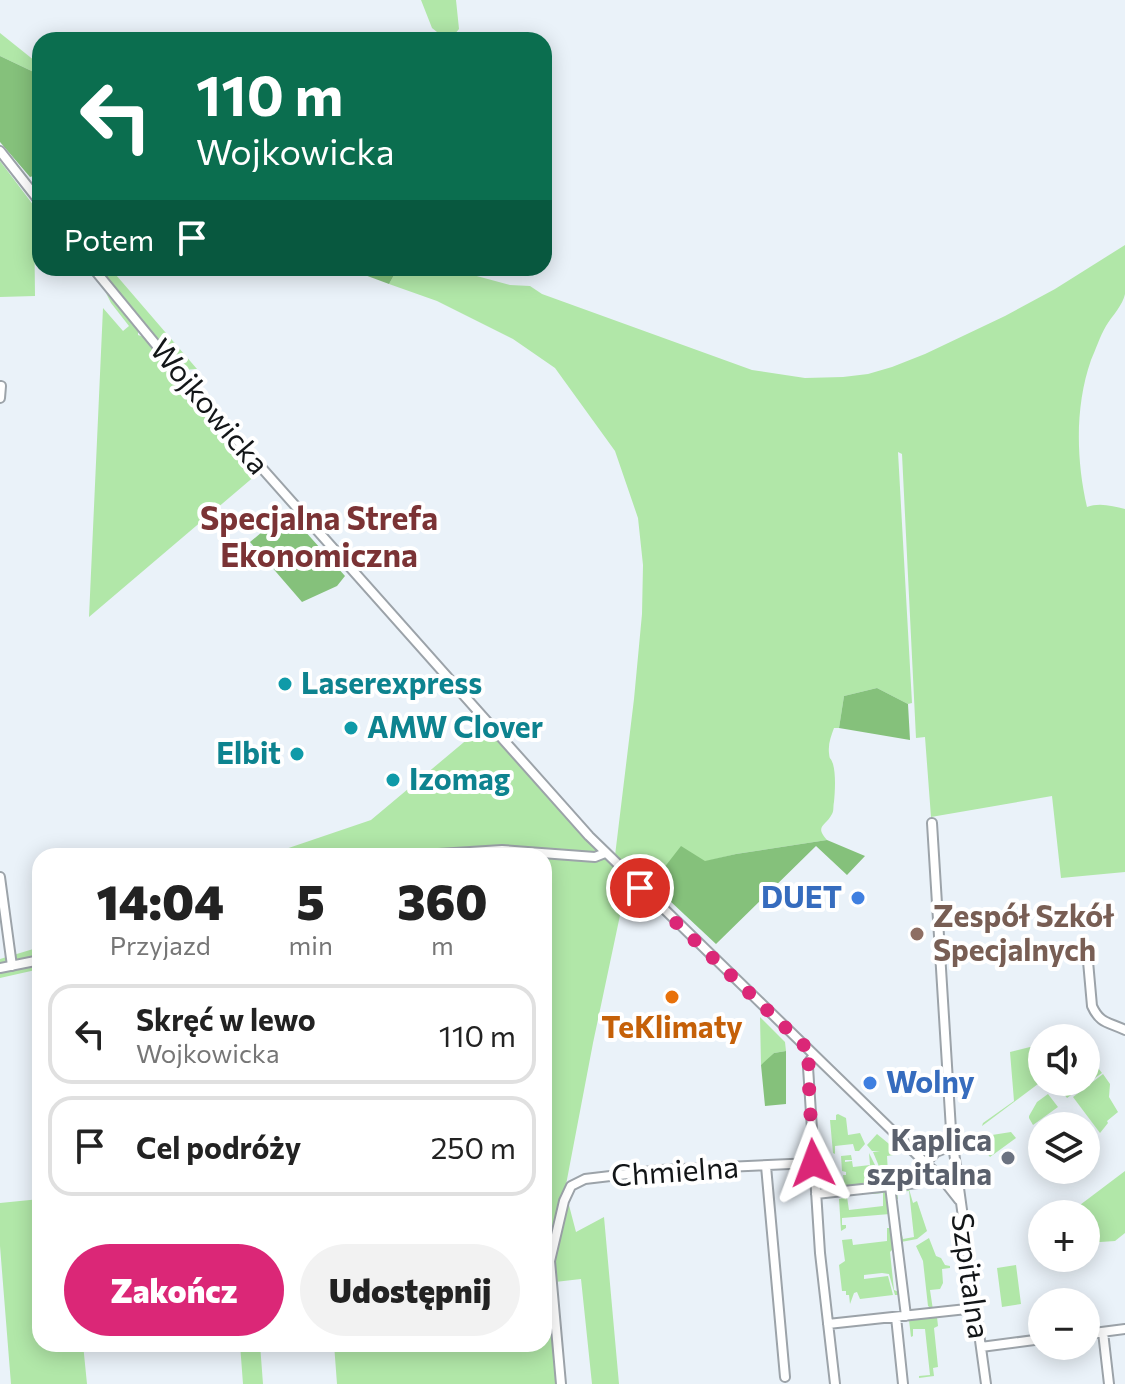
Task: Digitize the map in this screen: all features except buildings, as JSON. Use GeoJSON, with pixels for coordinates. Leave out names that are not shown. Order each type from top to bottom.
{"type":"FeatureCollection","features":[{"type":"Feature","properties":{"kind":"street"},"geometry":{"type":"LineString","coordinates":[[0,152],[32,192]]}},
{"type":"Feature","properties":{"kind":"street","name":"Wojkowicka"},"geometry":{"type":"LineString","coordinates":[[100,276],[221,424],[605,853],[929,1166],[959,1200]]}},
{"type":"Feature","properties":{"kind":"street"},"geometry":{"type":"LineString","coordinates":[[0,398],[1,386]]}},
{"type":"Feature","properties":{"kind":"street","name":"Szpitalna"},"geometry":{"type":"LineString","coordinates":[[932,823],[953,1145],[986,1384]]}},
{"type":"Feature","properties":{"kind":"street"},"geometry":{"type":"LineString","coordinates":[[552,854],[595,857],[605,853]]}},
{"type":"Feature","properties":{"kind":"street"},"geometry":{"type":"LineString","coordinates":[[0,877],[12,966]]}},
{"type":"Feature","properties":{"kind":"street"},"geometry":{"type":"LineString","coordinates":[[1087,950],[1095,1013],[1102,1021],[1125,1030]]}},
{"type":"Feature","properties":{"kind":"street"},"geometry":{"type":"LineString","coordinates":[[0,968],[32,962]]}},
{"type":"Feature","properties":{"kind":"street"},"geometry":{"type":"LineString","coordinates":[[814,1055],[808,1067],[813,1163],[835,1384]]}},
{"type":"Feature","properties":{"kind":"street"},"geometry":{"type":"LineString","coordinates":[[816,1194],[918,1183],[936,1152],[953,1145]]}},
{"type":"Feature","properties":{"kind":"street","name":"Chmielna"},"geometry":{"type":"LineString","coordinates":[[552,1253],[567,1192],[585,1179],[661,1170],[813,1163]]}},
{"type":"Feature","properties":{"kind":"street"},"geometry":{"type":"LineString","coordinates":[[766,1166],[785,1377]]}},
{"type":"Feature","properties":{"kind":"street","name":"Szpitalna"},"geometry":{"type":"LineString","coordinates":[[944,1181],[956,1167]]}},
{"type":"Feature","properties":{"kind":"street"},"geometry":{"type":"LineString","coordinates":[[890,1186],[906,1316]]}},
{"type":"Feature","properties":{"kind":"street","name":"Chmielna"},"geometry":{"type":"LineString","coordinates":[[552,1283],[561,1384]]}},
{"type":"Feature","properties":{"kind":"street"},"geometry":{"type":"LineString","coordinates":[[828,1324],[976,1308]]}},
{"type":"Feature","properties":{"kind":"street"},"geometry":{"type":"LineString","coordinates":[[896,1317],[903,1384]]}},
{"type":"Feature","properties":{"kind":"street"},"geometry":{"type":"LineString","coordinates":[[1100,1332],[1125,1329]]}},
{"type":"Feature","properties":{"kind":"street"},"geometry":{"type":"LineString","coordinates":[[1103,1332],[1109,1384]]}},
{"type":"Feature","properties":{"kind":"street"},"geometry":{"type":"LineString","coordinates":[[981,1347],[1028,1341]]}},
{"type":"Feature","properties":{"kind":"green space"},"geometry":{"type":"Polygon","coordinates":[[[421,0],[456,0],[459,29],[456,32],[437,32],[432,28],[421,0]]]}},
{"type":"Feature","properties":{"kind":"green space"},"geometry":{"type":"Polygon","coordinates":[[[0,33],[32,59],[32,71],[0,56],[0,33]]]}},
{"type":"Feature","properties":{"kind":"green space"},"geometry":{"type":"Polygon","coordinates":[[[0,56],[32,71],[32,176],[0,142],[0,56]]]}},
{"type":"Feature","properties":{"kind":"green space"},"geometry":{"type":"Polygon","coordinates":[[[0,161],[32,203],[35,296],[0,297],[0,161]]]}},
{"type":"Feature","properties":{"kind":"green space"},"geometry":{"type":"Polygon","coordinates":[[[1125,245],[1125,294],[1091,360],[1082,396],[1079,433],[1087,507],[1101,505],[1125,509],[1125,872],[1061,878],[1052,796],[931,817],[925,737],[916,738],[902,454],[898,452],[912,703],[908,704],[877,688],[844,696],[839,728],[834,728],[829,746],[835,788],[833,813],[821,829],[827,840],[736,854],[660,873],[654,886],[630,864],[627,881],[634,890],[626,887],[565,1190],[576,1232],[604,1217],[619,1384],[592,1384],[581,1279],[555,1282],[565,1384],[337,1384],[335,1352],[552,1352],[552,848],[289,848],[371,820],[488,722],[614,864],[642,614],[643,565],[638,518],[615,451],[555,368],[513,339],[437,301],[389,284],[394,276],[477,276],[510,285],[530,286],[542,294],[752,370],[805,378],[868,374],[892,367],[1005,316],[1125,245]]]}},
{"type":"Feature","properties":{"kind":"green space"},"geometry":{"type":"Polygon","coordinates":[[[106,276],[117,276],[197,369],[182,370],[106,276]]]}},
{"type":"Feature","properties":{"kind":"green space"},"geometry":{"type":"Polygon","coordinates":[[[368,276],[394,276],[389,284],[368,276]]]}},
{"type":"Feature","properties":{"kind":"green space"},"geometry":{"type":"Polygon","coordinates":[[[106,293],[256,475],[89,617],[103,308],[123,331],[129,326],[106,293]]]}},
{"type":"Feature","properties":{"kind":"green space"},"geometry":{"type":"Polygon","coordinates":[[[287,511],[345,576],[337,586],[302,602],[250,542],[287,511]]]}},
{"type":"Feature","properties":{"kind":"green space"},"geometry":{"type":"Polygon","coordinates":[[[877,688],[908,704],[910,740],[839,728],[844,696],[877,688]]]}},
{"type":"Feature","properties":{"kind":"green space"},"geometry":{"type":"Polygon","coordinates":[[[827,840],[865,856],[847,875],[816,846],[716,944],[654,886],[681,846],[705,861],[827,840]]]}},
{"type":"Feature","properties":{"kind":"green space"},"geometry":{"type":"Polygon","coordinates":[[[32,949],[32,971],[0,978],[0,959],[32,949]]]}},
{"type":"Feature","properties":{"kind":"green space"},"geometry":{"type":"Polygon","coordinates":[[[760,1017],[785,1042],[786,1051],[774,1053],[761,1065],[760,1017]]]}},
{"type":"Feature","properties":{"kind":"green space"},"geometry":{"type":"Polygon","coordinates":[[[1028,1048],[1028,1092],[982,1126],[1014,1101],[1010,1052],[1028,1048]]]}},
{"type":"Feature","properties":{"kind":"green space"},"geometry":{"type":"Polygon","coordinates":[[[786,1051],[786,1104],[765,1106],[761,1065],[774,1053],[786,1051]]]}},
{"type":"Feature","properties":{"kind":"green space"},"geometry":{"type":"Polygon","coordinates":[[[1103,1074],[1110,1084],[1109,1097],[1118,1112],[1107,1121],[1100,1133],[1100,1112],[1084,1112],[1073,1097],[1100,1096],[1100,1076],[1103,1074]]]}},
{"type":"Feature","properties":{"kind":"green space"},"geometry":{"type":"Polygon","coordinates":[[[1050,1096],[1058,1107],[1051,1112],[1031,1112],[1037,1102],[1050,1096]]]}},
{"type":"Feature","properties":{"kind":"green space"},"geometry":{"type":"Polygon","coordinates":[[[838,1114],[846,1118],[848,1135],[860,1133],[865,1144],[859,1151],[855,1151],[853,1144],[835,1146],[833,1153],[830,1120],[836,1120],[838,1114]]]}},
{"type":"Feature","properties":{"kind":"green space"},"geometry":{"type":"Polygon","coordinates":[[[1011,1132],[1016,1138],[990,1157],[982,1147],[983,1142],[992,1135],[1011,1132]]]}},
{"type":"Feature","properties":{"kind":"green space"},"geometry":{"type":"Polygon","coordinates":[[[877,1134],[900,1154],[887,1156],[888,1173],[883,1176],[873,1152],[880,1151],[872,1151],[867,1145],[877,1134]]]}},
{"type":"Feature","properties":{"kind":"green space"},"geometry":{"type":"Polygon","coordinates":[[[869,1153],[878,1171],[873,1177],[880,1178],[881,1183],[879,1186],[878,1182],[852,1185],[852,1189],[845,1190],[843,1175],[846,1172],[842,1171],[841,1156],[851,1155],[852,1160],[845,1162],[852,1161],[853,1167],[870,1165],[869,1153]]]}},
{"type":"Feature","properties":{"kind":"green space"},"geometry":{"type":"Polygon","coordinates":[[[1125,1171],[1125,1233],[1115,1241],[1100,1242],[1100,1200],[1087,1200],[1125,1171]]]}},
{"type":"Feature","properties":{"kind":"green space"},"geometry":{"type":"Polygon","coordinates":[[[909,1189],[913,1203],[917,1201],[927,1231],[917,1239],[901,1242],[901,1231],[903,1239],[914,1237],[909,1191],[897,1192],[898,1199],[895,1199],[894,1192],[909,1189]]]}},
{"type":"Feature","properties":{"kind":"green space"},"geometry":{"type":"Polygon","coordinates":[[[885,1191],[890,1214],[842,1218],[842,1225],[846,1228],[841,1231],[839,1199],[847,1197],[849,1210],[883,1206],[883,1193],[873,1192],[885,1191]]]}},
{"type":"Feature","properties":{"kind":"green space"},"geometry":{"type":"Polygon","coordinates":[[[32,1200],[32,1352],[84,1352],[87,1384],[11,1384],[0,1246],[0,1203],[32,1200]]]}},
{"type":"Feature","properties":{"kind":"green space"},"geometry":{"type":"Polygon","coordinates":[[[887,1228],[892,1228],[894,1248],[890,1252],[894,1290],[899,1295],[895,1295],[889,1274],[864,1275],[864,1279],[888,1276],[893,1295],[860,1299],[857,1292],[850,1304],[849,1295],[842,1291],[839,1265],[845,1261],[842,1240],[852,1239],[853,1245],[887,1241],[887,1228]]]}},
{"type":"Feature","properties":{"kind":"green space"},"geometry":{"type":"Polygon","coordinates":[[[929,1238],[936,1256],[950,1266],[942,1269],[940,1289],[930,1290],[933,1310],[928,1306],[923,1261],[916,1246],[929,1238]]]}},
{"type":"Feature","properties":{"kind":"green space"},"geometry":{"type":"Polygon","coordinates":[[[1016,1265],[1021,1304],[1002,1307],[997,1268],[1016,1265]]]}},
{"type":"Feature","properties":{"kind":"green space"},"geometry":{"type":"Polygon","coordinates":[[[937,1317],[938,1326],[934,1328],[938,1367],[933,1368],[934,1376],[919,1378],[930,1375],[925,1329],[913,1329],[911,1337],[909,1320],[937,1317]]]}},
{"type":"Feature","properties":{"kind":"green space"},"geometry":{"type":"Polygon","coordinates":[[[241,1352],[261,1352],[263,1384],[243,1384],[241,1352]]]}},
{"type":"Feature","properties":{"kind":"place","name":"Laserexpress"},"geometry":{"type":"Point","coordinates":[285,684]}},
{"type":"Feature","properties":{"kind":"place","name":"AMW Clover"},"geometry":{"type":"Point","coordinates":[351,728]}},
{"type":"Feature","properties":{"kind":"place","name":"Elbit"},"geometry":{"type":"Point","coordinates":[297,754]}},
{"type":"Feature","properties":{"kind":"place","name":"Izomag"},"geometry":{"type":"Point","coordinates":[393,780]}},
{"type":"Feature","properties":{"kind":"place","name":"DUET"},"geometry":{"type":"Point","coordinates":[858,898]}},
{"type":"Feature","properties":{"kind":"place","name":"Zespół Szkół Specjalnych"},"geometry":{"type":"Point","coordinates":[917,934]}},
{"type":"Feature","properties":{"kind":"place","name":"TeKlimaty"},"geometry":{"type":"Point","coordinates":[672,997]}},
{"type":"Feature","properties":{"kind":"place","name":"Wolny"},"geometry":{"type":"Point","coordinates":[870,1083]}},
{"type":"Feature","properties":{"kind":"place","name":"Kaplica szpitalna"},"geometry":{"type":"Point","coordinates":[1008,1158]}},
{"type":"Feature","properties":{"kind":"district","name":"Specjalna Strefa Ekonomiczna"},"geometry":{"type":"Point","coordinates":[319,538]}},
{"type":"Feature","properties":{"kind":"route"},"geometry":{"type":"LineString","coordinates":[[640,888],[814,1055],[808,1067],[813,1163]]}}]}
